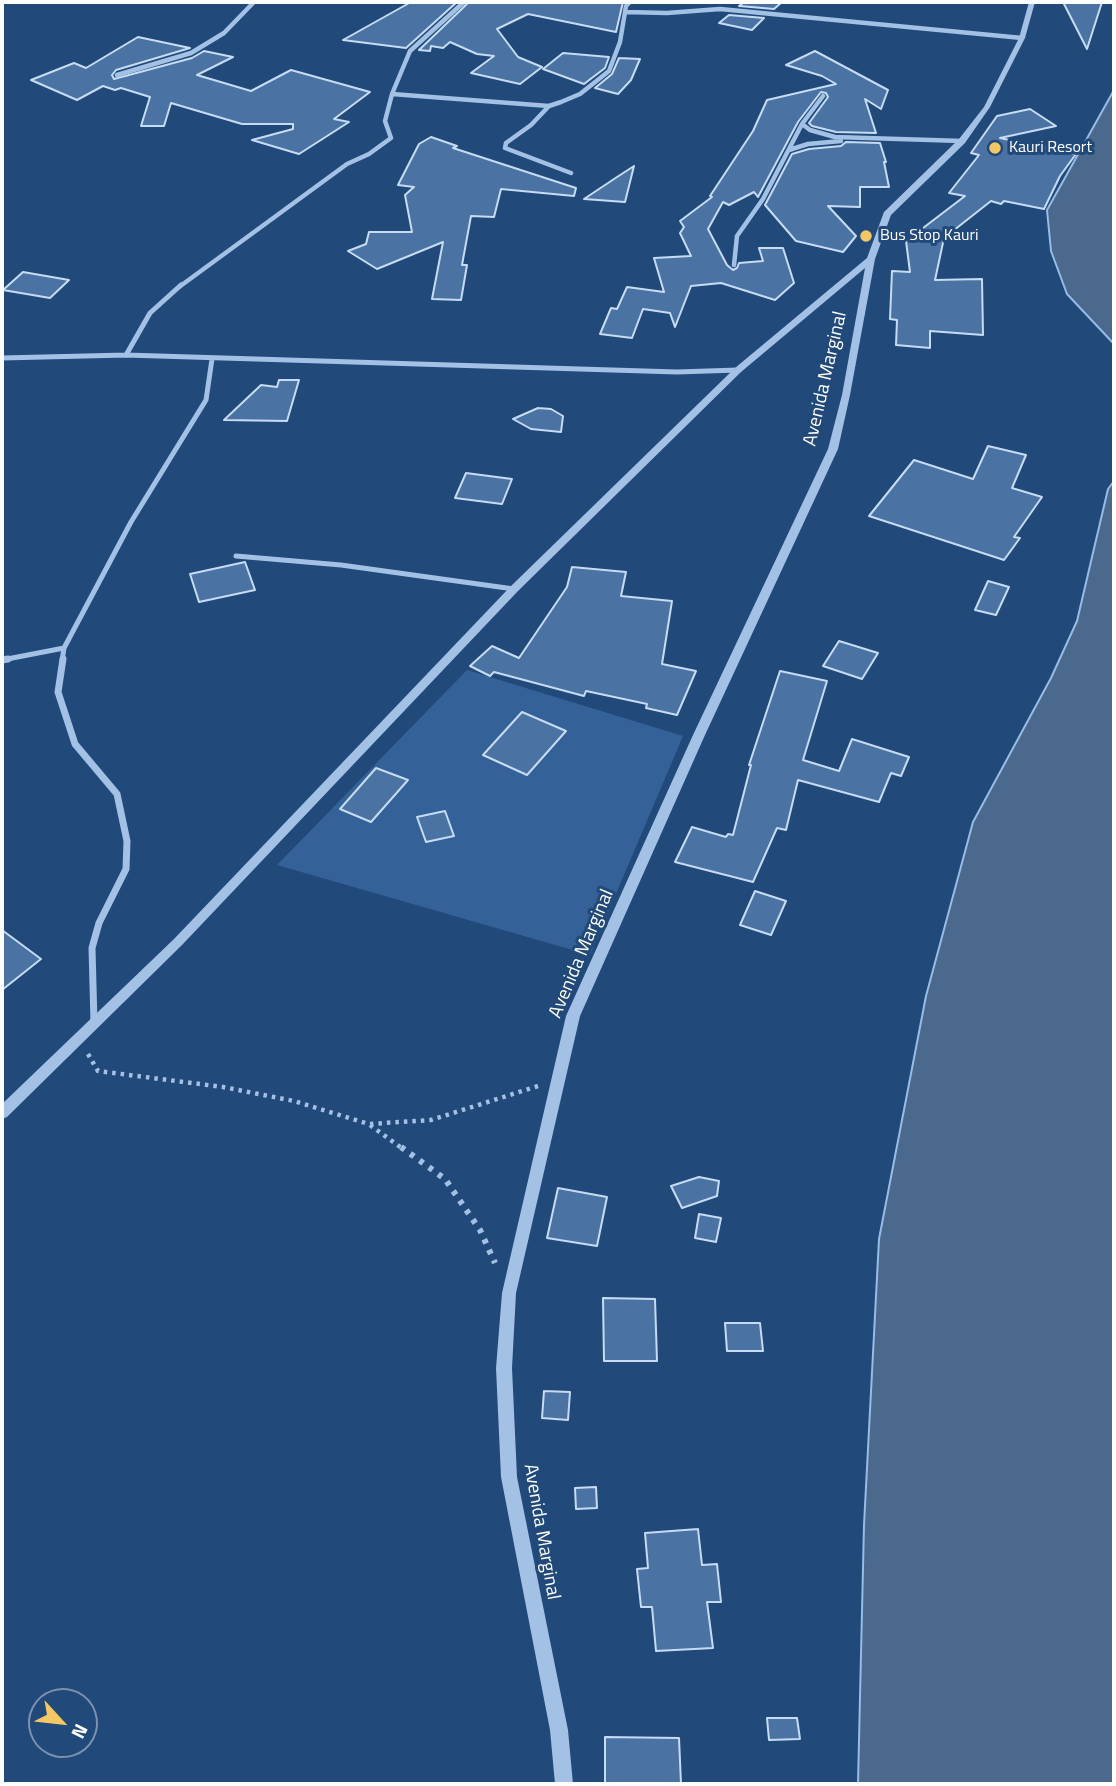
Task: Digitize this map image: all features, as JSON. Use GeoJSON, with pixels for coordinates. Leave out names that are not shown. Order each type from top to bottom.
{"type":"FeatureCollection","features":[{"type":"Feature","properties":{"kind":"street"},"geometry":{"type":"LineString","coordinates":[[117,75],[191,53],[224,33],[254,2]]}},
{"type":"Feature","properties":{"kind":"street"},"geometry":{"type":"LineString","coordinates":[[127,355],[150,313],[166,296],[347,164],[369,154],[391,138],[385,121],[392,94],[410,51],[464,2]]}},
{"type":"Feature","properties":{"kind":"street"},"geometry":{"type":"LineString","coordinates":[[571,173],[505,148],[506,143],[531,125],[549,106],[580,94],[609,71],[621,42],[626,6],[631,2]]}},
{"type":"Feature","properties":{"kind":"street","name":"Avenida Marginal"},"geometry":{"type":"LineString","coordinates":[[564,1784],[559,1730],[509,1477],[504,1368],[509,1293],[573,1016],[699,735],[833,449],[846,395],[871,259],[887,214],[962,141],[987,107],[1022,38],[1032,2]]}},
{"type":"Feature","properties":{"kind":"street"},"geometry":{"type":"LineString","coordinates":[[626,12],[667,13],[720,9],[1022,38]]}},
{"type":"Feature","properties":{"kind":"street"},"geometry":{"type":"LineString","coordinates":[[392,94],[549,106]]}},
{"type":"Feature","properties":{"kind":"street"},"geometry":{"type":"LineString","coordinates":[[734,265],[737,236],[763,199],[802,124],[823,96]]}},
{"type":"Feature","properties":{"kind":"street"},"geometry":{"type":"LineString","coordinates":[[802,124],[810,130],[835,137],[962,141]]}},
{"type":"Feature","properties":{"kind":"street"},"geometry":{"type":"LineString","coordinates":[[789,150],[808,144],[873,138]]}},
{"type":"Feature","properties":{"kind":"street","name":"Avenida Marginal"},"geometry":{"type":"LineString","coordinates":[[2,1113],[178,942],[514,589],[738,370],[871,259]]}},
{"type":"Feature","properties":{"kind":"street"},"geometry":{"type":"LineString","coordinates":[[2,358],[127,355],[677,372],[738,370]]}},
{"type":"Feature","properties":{"kind":"street"},"geometry":{"type":"LineString","coordinates":[[94,1024],[92,948],[99,923],[126,869],[127,841],[117,794],[75,744],[58,692],[64,648],[131,522],[206,400],[212,359]]}},
{"type":"Feature","properties":{"kind":"street"},"geometry":{"type":"LineString","coordinates":[[236,556],[341,565],[514,589]]}},
{"type":"Feature","properties":{"kind":"street"},"geometry":{"type":"LineString","coordinates":[[2,660],[64,648]]}},
{"type":"Feature","properties":{"kind":"path"},"geometry":{"type":"LineString","coordinates":[[94,1024],[87,1053],[98,1071],[223,1087],[293,1101],[369,1124],[445,1179],[480,1230],[509,1293]]}},
{"type":"Feature","properties":{"kind":"path"},"geometry":{"type":"LineString","coordinates":[[369,1124],[431,1120],[559,1080]]}},
{"type":"Feature","properties":{"kind":"shaded area"},"geometry":{"type":"Polygon","coordinates":[[[1114,90],[1114,344],[1067,294],[1051,251],[1047,210],[1114,90]]]}},
{"type":"Feature","properties":{"kind":"shaded area"},"geometry":{"type":"Polygon","coordinates":[[[1114,481],[1114,1784],[858,1784],[864,1525],[879,1239],[926,996],[973,822],[1051,678],[1077,621],[1108,489],[1114,481]]]}},
{"type":"Feature","properties":{"kind":"shaded area"},"geometry":{"type":"Polygon","coordinates":[[[467,670],[683,736],[590,955],[277,865],[467,670]]]}},
{"type":"Feature","properties":{"kind":"building"},"geometry":{"type":"Polygon","coordinates":[[[411,2],[457,2],[406,48],[343,40],[411,2]]]}},
{"type":"Feature","properties":{"kind":"building"},"geometry":{"type":"Polygon","coordinates":[[[469,2],[623,2],[616,32],[528,14],[497,29],[518,57],[542,67],[520,84],[471,73],[494,56],[477,54],[450,42],[443,48],[431,46],[430,51],[419,50],[469,2]]]}},
{"type":"Feature","properties":{"kind":"building"},"geometry":{"type":"Polygon","coordinates":[[[744,2],[782,2],[774,9],[739,6],[744,2]]]}},
{"type":"Feature","properties":{"kind":"building"},"geometry":{"type":"Polygon","coordinates":[[[1063,2],[1102,2],[1087,49],[1063,2]]]}},
{"type":"Feature","properties":{"kind":"building"},"geometry":{"type":"Polygon","coordinates":[[[729,15],[764,18],[752,30],[719,23],[729,15]]]}},
{"type":"Feature","properties":{"kind":"building"},"geometry":{"type":"Polygon","coordinates":[[[138,37],[190,48],[116,70],[112,75],[114,79],[192,58],[204,51],[233,57],[197,75],[251,91],[291,70],[370,92],[334,119],[349,122],[299,154],[252,140],[293,129],[293,124],[242,124],[171,103],[164,126],[141,126],[150,97],[121,88],[115,90],[103,86],[77,100],[31,80],[74,63],[86,68],[138,37]]]}},
{"type":"Feature","properties":{"kind":"building"},"geometry":{"type":"Polygon","coordinates":[[[815,51],[888,90],[881,109],[865,99],[876,133],[836,132],[812,126],[809,123],[828,97],[821,92],[798,122],[758,197],[754,192],[729,205],[723,202],[708,229],[727,265],[733,270],[739,263],[763,261],[759,248],[783,248],[794,283],[775,300],[721,283],[691,286],[675,327],[670,313],[643,309],[632,338],[600,334],[611,308],[617,309],[627,287],[664,292],[654,258],[691,256],[680,233],[684,227],[680,221],[712,197],[710,196],[753,131],[767,100],[836,84],[822,76],[786,65],[815,51]]]}},
{"type":"Feature","properties":{"kind":"building"},"geometry":{"type":"Polygon","coordinates":[[[563,53],[609,57],[605,68],[584,84],[543,69],[563,53]]]}},
{"type":"Feature","properties":{"kind":"building"},"geometry":{"type":"Polygon","coordinates":[[[619,58],[640,59],[631,80],[618,94],[595,88],[612,74],[619,58]]]}},
{"type":"Feature","properties":{"kind":"building"},"geometry":{"type":"Polygon","coordinates":[[[1030,109],[1056,126],[1000,138],[1076,154],[1060,176],[1044,209],[991,201],[944,238],[935,280],[982,279],[983,335],[930,331],[930,348],[896,345],[897,320],[890,319],[892,271],[910,272],[906,241],[965,196],[949,193],[979,155],[971,153],[997,116],[1030,109]]]}},
{"type":"Feature","properties":{"kind":"building"},"geometry":{"type":"Polygon","coordinates":[[[431,137],[457,146],[453,148],[576,188],[574,196],[501,189],[494,217],[471,216],[462,265],[467,265],[461,300],[432,299],[443,242],[377,269],[348,251],[366,244],[369,232],[412,232],[405,195],[414,187],[398,185],[419,144],[431,137]]]}},
{"type":"Feature","properties":{"kind":"building"},"geometry":{"type":"Polygon","coordinates":[[[846,142],[880,143],[889,187],[860,187],[860,207],[828,206],[856,236],[843,252],[796,241],[765,205],[792,154],[809,149],[841,146],[846,142]]]}},
{"type":"Feature","properties":{"kind":"building"},"geometry":{"type":"Polygon","coordinates":[[[634,166],[625,202],[584,199],[614,179],[634,166]]]}},
{"type":"Feature","properties":{"kind":"building"},"geometry":{"type":"Polygon","coordinates":[[[23,272],[69,280],[50,298],[3,290],[23,272]]]}},
{"type":"Feature","properties":{"kind":"building"},"geometry":{"type":"Polygon","coordinates":[[[279,380],[299,380],[287,421],[224,420],[261,385],[277,387],[279,380]]]}},
{"type":"Feature","properties":{"kind":"building"},"geometry":{"type":"Polygon","coordinates":[[[538,408],[551,409],[563,416],[561,432],[531,429],[513,419],[538,408]]]}},
{"type":"Feature","properties":{"kind":"building"},"geometry":{"type":"Polygon","coordinates":[[[988,446],[1026,455],[1012,488],[1042,497],[1014,537],[1020,538],[1004,560],[869,516],[914,460],[973,479],[988,446]]]}},
{"type":"Feature","properties":{"kind":"building"},"geometry":{"type":"Polygon","coordinates":[[[466,473],[512,479],[502,504],[455,498],[466,473]]]}},
{"type":"Feature","properties":{"kind":"building"},"geometry":{"type":"Polygon","coordinates":[[[245,562],[255,590],[199,602],[190,574],[245,562]]]}},
{"type":"Feature","properties":{"kind":"building"},"geometry":{"type":"Polygon","coordinates":[[[572,567],[626,572],[621,596],[672,601],[662,664],[696,671],[677,715],[646,708],[647,704],[586,691],[584,696],[494,672],[490,676],[470,666],[492,646],[519,658],[567,587],[572,567]]]}},
{"type":"Feature","properties":{"kind":"building"},"geometry":{"type":"Polygon","coordinates":[[[988,581],[1009,587],[996,615],[975,610],[988,581]]]}},
{"type":"Feature","properties":{"kind":"building"},"geometry":{"type":"Polygon","coordinates":[[[839,641],[878,653],[862,679],[823,666],[839,641]]]}},
{"type":"Feature","properties":{"kind":"building"},"geometry":{"type":"Polygon","coordinates":[[[780,671],[827,681],[803,760],[839,771],[852,739],[909,757],[901,776],[891,773],[879,802],[798,780],[786,830],[777,828],[753,882],[675,862],[692,827],[726,837],[728,834],[733,835],[749,765],[780,671]]]}},
{"type":"Feature","properties":{"kind":"building"},"geometry":{"type":"Polygon","coordinates":[[[522,712],[566,731],[527,775],[483,755],[522,712]]]}},
{"type":"Feature","properties":{"kind":"building"},"geometry":{"type":"Polygon","coordinates":[[[376,768],[408,780],[371,822],[340,809],[376,768]]]}},
{"type":"Feature","properties":{"kind":"building"},"geometry":{"type":"Polygon","coordinates":[[[445,811],[454,836],[426,842],[417,817],[445,811]]]}},
{"type":"Feature","properties":{"kind":"building"},"geometry":{"type":"Polygon","coordinates":[[[755,891],[786,901],[771,935],[740,925],[755,891]]]}},
{"type":"Feature","properties":{"kind":"building"},"geometry":{"type":"Polygon","coordinates":[[[2,930],[41,959],[2,990],[2,930]]]}},
{"type":"Feature","properties":{"kind":"building"},"geometry":{"type":"Polygon","coordinates":[[[699,1177],[719,1181],[717,1196],[682,1208],[671,1186],[699,1177]]]}},
{"type":"Feature","properties":{"kind":"building"},"geometry":{"type":"Polygon","coordinates":[[[558,1188],[607,1197],[597,1246],[547,1238],[558,1188]]]}},
{"type":"Feature","properties":{"kind":"building"},"geometry":{"type":"Polygon","coordinates":[[[699,1214],[721,1218],[716,1242],[695,1238],[699,1214]]]}},
{"type":"Feature","properties":{"kind":"building"},"geometry":{"type":"Polygon","coordinates":[[[603,1298],[655,1299],[657,1361],[604,1361],[603,1298]]]}},
{"type":"Feature","properties":{"kind":"building"},"geometry":{"type":"Polygon","coordinates":[[[725,1323],[760,1323],[763,1351],[727,1351],[725,1323]]]}},
{"type":"Feature","properties":{"kind":"building"},"geometry":{"type":"Polygon","coordinates":[[[544,1391],[570,1392],[568,1420],[542,1418],[544,1391]]]}},
{"type":"Feature","properties":{"kind":"building"},"geometry":{"type":"Polygon","coordinates":[[[596,1487],[597,1508],[576,1509],[575,1488],[596,1487]]]}},
{"type":"Feature","properties":{"kind":"building"},"geometry":{"type":"Polygon","coordinates":[[[698,1529],[702,1565],[717,1564],[721,1602],[707,1602],[713,1648],[656,1651],[652,1607],[641,1607],[637,1569],[648,1568],[645,1533],[698,1529]]]}},
{"type":"Feature","properties":{"kind":"building"},"geometry":{"type":"Polygon","coordinates":[[[767,1718],[797,1718],[800,1739],[769,1740],[767,1718]]]}},
{"type":"Feature","properties":{"kind":"building"},"geometry":{"type":"Polygon","coordinates":[[[605,1737],[679,1738],[681,1784],[605,1784],[605,1737]]]}},
{"type":"Feature","properties":{"kind":"place","name":"Kauri Resort"},"geometry":{"type":"Point","coordinates":[995,148]}},
{"type":"Feature","properties":{"kind":"place","name":"Bus Stop Kauri"},"geometry":{"type":"Point","coordinates":[866,236]}}]}
